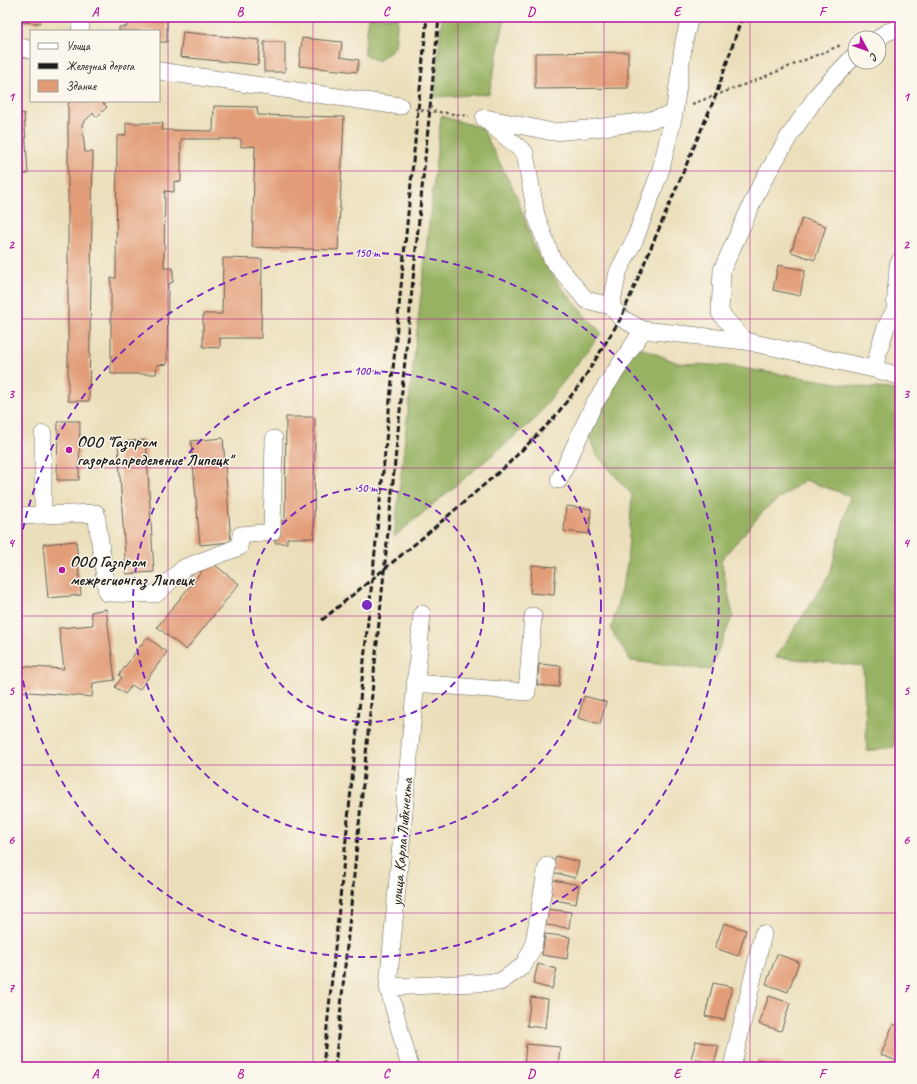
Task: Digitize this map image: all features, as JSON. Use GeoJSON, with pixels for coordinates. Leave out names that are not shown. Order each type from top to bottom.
{"type":"FeatureCollection","features":[{"type":"Feature","properties":{"kind":"street"},"geometry":{"type":"LineString","coordinates":[[80,30],[82,17]]}},
{"type":"Feature","properties":{"kind":"street"},"geometry":{"type":"LineString","coordinates":[[611,306],[618,272],[635,239],[661,169],[674,114],[684,41],[690,17]]}},
{"type":"Feature","properties":{"kind":"street"},"geometry":{"type":"LineString","coordinates":[[887,32],[900,28]]}},
{"type":"Feature","properties":{"kind":"street"},"geometry":{"type":"LineString","coordinates":[[17,46],[30,50]]}},
{"type":"Feature","properties":{"kind":"street"},"geometry":{"type":"LineString","coordinates":[[745,341],[720,313],[722,270],[760,186],[788,138],[847,53]]}},
{"type":"Feature","properties":{"kind":"street"},"geometry":{"type":"LineString","coordinates":[[160,71],[400,106]]}},
{"type":"Feature","properties":{"kind":"street"},"geometry":{"type":"LineString","coordinates":[[484,118],[553,132],[646,121],[674,114]]}},
{"type":"Feature","properties":{"kind":"street"},"geometry":{"type":"LineString","coordinates":[[484,118],[525,153],[536,215],[552,259],[586,300],[611,306],[621,318],[643,330],[745,341],[900,376]]}},
{"type":"Feature","properties":{"kind":"street"},"geometry":{"type":"LineString","coordinates":[[874,369],[885,331],[897,308],[898,265],[900,261]]}},
{"type":"Feature","properties":{"kind":"street"},"geometry":{"type":"LineString","coordinates":[[559,480],[594,404],[643,330]]}},
{"type":"Feature","properties":{"kind":"street"},"geometry":{"type":"LineString","coordinates":[[43,434],[43,515]]}},
{"type":"Feature","properties":{"kind":"street"},"geometry":{"type":"LineString","coordinates":[[17,516],[96,513],[107,593],[156,594],[184,568],[239,547],[241,535],[272,532],[274,439]]}},
{"type":"Feature","properties":{"kind":"street","name":"улица Карла Либкнехта"},"geometry":{"type":"LineString","coordinates":[[410,1067],[388,987],[422,614]]}},
{"type":"Feature","properties":{"kind":"street"},"geometry":{"type":"LineString","coordinates":[[415,683],[527,692],[533,616]]}},
{"type":"Feature","properties":{"kind":"street"},"geometry":{"type":"LineString","coordinates":[[388,987],[500,982],[524,966],[533,948],[547,866]]}},
{"type":"Feature","properties":{"kind":"street"},"geometry":{"type":"LineString","coordinates":[[732,1067],[763,934]]}},
{"type":"Feature","properties":{"kind":"path"},"geometry":{"type":"LineString","coordinates":[[674,114],[695,103],[847,50]]}},
{"type":"Feature","properties":{"kind":"path"},"geometry":{"type":"LineString","coordinates":[[400,106],[484,118]]}},
{"type":"Feature","properties":{"kind":"green space"},"geometry":{"type":"Polygon","coordinates":[[[369,17],[398,17],[395,47],[378,61],[364,54],[369,17]]]}},
{"type":"Feature","properties":{"kind":"green space"},"geometry":{"type":"Polygon","coordinates":[[[442,17],[505,17],[489,94],[434,97],[442,17]]]}},
{"type":"Feature","properties":{"kind":"green space"},"geometry":{"type":"Polygon","coordinates":[[[441,116],[482,128],[517,197],[535,250],[561,287],[601,333],[534,420],[394,537],[441,116]]]}},
{"type":"Feature","properties":{"kind":"green space"},"geometry":{"type":"Polygon","coordinates":[[[627,342],[678,363],[728,366],[863,387],[900,390],[900,692],[894,747],[867,751],[863,666],[776,657],[830,574],[850,496],[805,480],[765,509],[721,560],[733,615],[710,670],[631,661],[611,630],[627,565],[632,495],[596,454],[586,429],[627,342]]]}},
{"type":"Feature","properties":{"kind":"building"},"geometry":{"type":"Polygon","coordinates":[[[17,17],[40,17],[40,23],[17,22],[17,17]]]}},
{"type":"Feature","properties":{"kind":"building"},"geometry":{"type":"Polygon","coordinates":[[[127,17],[167,17],[167,42],[160,42],[160,30],[119,30],[119,27],[127,27],[127,17]]]}},
{"type":"Feature","properties":{"kind":"building"},"geometry":{"type":"Polygon","coordinates":[[[183,32],[260,40],[258,65],[180,57],[183,32]]]}},
{"type":"Feature","properties":{"kind":"building"},"geometry":{"type":"Polygon","coordinates":[[[302,38],[342,42],[340,57],[359,60],[357,72],[299,66],[302,38]]]}},
{"type":"Feature","properties":{"kind":"building"},"geometry":{"type":"Polygon","coordinates":[[[264,42],[285,42],[285,72],[264,72],[264,42]]]}},
{"type":"Feature","properties":{"kind":"building"},"geometry":{"type":"Polygon","coordinates":[[[628,52],[628,88],[535,89],[535,53],[628,52]]]}},
{"type":"Feature","properties":{"kind":"building"},"geometry":{"type":"Polygon","coordinates":[[[70,102],[102,102],[107,107],[97,117],[93,113],[82,124],[85,152],[93,152],[89,401],[68,401],[68,104],[70,102]]]}},
{"type":"Feature","properties":{"kind":"building"},"geometry":{"type":"Polygon","coordinates":[[[214,106],[257,107],[258,115],[344,117],[338,250],[252,247],[255,146],[241,147],[241,139],[181,139],[181,182],[174,181],[174,192],[165,191],[164,268],[173,268],[173,282],[168,284],[167,364],[157,365],[156,374],[111,374],[111,278],[116,278],[117,136],[126,135],[126,123],[163,123],[162,130],[213,131],[214,106]]]}},
{"type":"Feature","properties":{"kind":"building"},"geometry":{"type":"Polygon","coordinates":[[[24,113],[28,174],[17,174],[17,114],[24,113]]]}},
{"type":"Feature","properties":{"kind":"building"},"geometry":{"type":"Polygon","coordinates":[[[802,218],[826,226],[815,260],[791,252],[802,218]]]}},
{"type":"Feature","properties":{"kind":"building"},"geometry":{"type":"Polygon","coordinates":[[[223,258],[262,259],[261,338],[220,338],[220,348],[203,347],[203,314],[222,314],[223,258]]]}},
{"type":"Feature","properties":{"kind":"building"},"geometry":{"type":"Polygon","coordinates":[[[778,265],[805,270],[800,296],[773,290],[778,265]]]}},
{"type":"Feature","properties":{"kind":"building"},"geometry":{"type":"Polygon","coordinates":[[[286,417],[315,417],[314,538],[287,538],[287,543],[275,543],[275,521],[285,521],[286,417]]]}},
{"type":"Feature","properties":{"kind":"building","name":"ООО \"Газпром газораспределение Липецк\""},"geometry":{"type":"Polygon","coordinates":[[[58,421],[80,421],[79,480],[57,480],[58,421]]]}},
{"type":"Feature","properties":{"kind":"building"},"geometry":{"type":"Polygon","coordinates":[[[223,438],[231,542],[200,545],[191,441],[223,438]]]}},
{"type":"Feature","properties":{"kind":"building"},"geometry":{"type":"Polygon","coordinates":[[[146,440],[154,572],[126,574],[118,442],[146,440]]]}},
{"type":"Feature","properties":{"kind":"building"},"geometry":{"type":"Polygon","coordinates":[[[566,506],[591,509],[589,534],[564,531],[566,506]]]}},
{"type":"Feature","properties":{"kind":"building","name":"ООО Газпром межрегионгаз Липецк"},"geometry":{"type":"Polygon","coordinates":[[[76,541],[81,595],[48,598],[43,544],[76,541]]]}},
{"type":"Feature","properties":{"kind":"building"},"geometry":{"type":"Polygon","coordinates":[[[210,561],[239,584],[186,650],[157,627],[210,561]]]}},
{"type":"Feature","properties":{"kind":"building"},"geometry":{"type":"Polygon","coordinates":[[[532,565],[556,567],[554,595],[530,593],[532,565]]]}},
{"type":"Feature","properties":{"kind":"building"},"geometry":{"type":"Polygon","coordinates":[[[106,609],[115,680],[93,683],[92,697],[17,691],[17,666],[64,669],[59,628],[93,625],[91,612],[106,609]]]}},
{"type":"Feature","properties":{"kind":"building"},"geometry":{"type":"Polygon","coordinates":[[[147,637],[167,652],[139,690],[132,685],[125,694],[115,687],[122,677],[119,675],[147,637]]]}},
{"type":"Feature","properties":{"kind":"building"},"geometry":{"type":"Polygon","coordinates":[[[539,664],[561,666],[559,687],[537,685],[539,664]]]}},
{"type":"Feature","properties":{"kind":"building"},"geometry":{"type":"Polygon","coordinates":[[[584,696],[606,702],[600,724],[578,718],[584,696]]]}},
{"type":"Feature","properties":{"kind":"building"},"geometry":{"type":"Polygon","coordinates":[[[556,856],[579,862],[575,878],[552,872],[556,856]]]}},
{"type":"Feature","properties":{"kind":"building"},"geometry":{"type":"Polygon","coordinates":[[[553,880],[579,885],[576,904],[550,899],[553,880]]]}},
{"type":"Feature","properties":{"kind":"building"},"geometry":{"type":"Polygon","coordinates":[[[548,909],[571,912],[569,928],[546,925],[548,909]]]}},
{"type":"Feature","properties":{"kind":"building"},"geometry":{"type":"Polygon","coordinates":[[[724,923],[746,930],[738,956],[715,948],[724,923]]]}},
{"type":"Feature","properties":{"kind":"building"},"geometry":{"type":"Polygon","coordinates":[[[545,934],[570,937],[567,959],[542,955],[545,934]]]}},
{"type":"Feature","properties":{"kind":"building"},"geometry":{"type":"Polygon","coordinates":[[[777,954],[799,962],[788,992],[766,984],[777,954]]]}},
{"type":"Feature","properties":{"kind":"building"},"geometry":{"type":"Polygon","coordinates":[[[538,964],[557,969],[552,989],[533,984],[538,964]]]}},
{"type":"Feature","properties":{"kind":"building"},"geometry":{"type":"Polygon","coordinates":[[[713,983],[732,987],[724,1020],[705,1016],[713,983]]]}},
{"type":"Feature","properties":{"kind":"building"},"geometry":{"type":"Polygon","coordinates":[[[769,996],[790,1003],[781,1031],[759,1024],[769,996]]]}},
{"type":"Feature","properties":{"kind":"building"},"geometry":{"type":"Polygon","coordinates":[[[531,997],[548,999],[545,1028],[527,1026],[531,997]]]}},
{"type":"Feature","properties":{"kind":"building"},"geometry":{"type":"Polygon","coordinates":[[[893,1024],[900,1027],[900,1062],[881,1055],[893,1024]]]}},
{"type":"Feature","properties":{"kind":"building"},"geometry":{"type":"Polygon","coordinates":[[[696,1041],[719,1046],[714,1064],[691,1058],[696,1041]]]}},
{"type":"Feature","properties":{"kind":"building"},"geometry":{"type":"Polygon","coordinates":[[[526,1044],[560,1047],[558,1067],[524,1067],[526,1044]]]}},
{"type":"Feature","properties":{"kind":"building"},"geometry":{"type":"Polygon","coordinates":[[[757,1059],[783,1064],[782,1067],[756,1067],[757,1059]]]}},
{"type":"Feature","properties":{"kind":"railway"},"geometry":{"type":"LineString","coordinates":[[323,1067],[427,17]]}},
{"type":"Feature","properties":{"kind":"railway"},"geometry":{"type":"LineString","coordinates":[[335,1067],[439,17]]}},
{"type":"Feature","properties":{"kind":"railway"},"geometry":{"type":"LineString","coordinates":[[322,620],[421,539],[506,466],[553,419],[581,383],[621,318],[716,95],[742,17]]}},
{"type":"Feature","properties":{"kind":"place","name":"ООО \"Газпром газораспределение Липецк\""},"geometry":{"type":"Point","coordinates":[69,450]}},
{"type":"Feature","properties":{"kind":"place","name":"ООО Газпром межрегионгаз Липецк"},"geometry":{"type":"Point","coordinates":[62,570]}}]}
